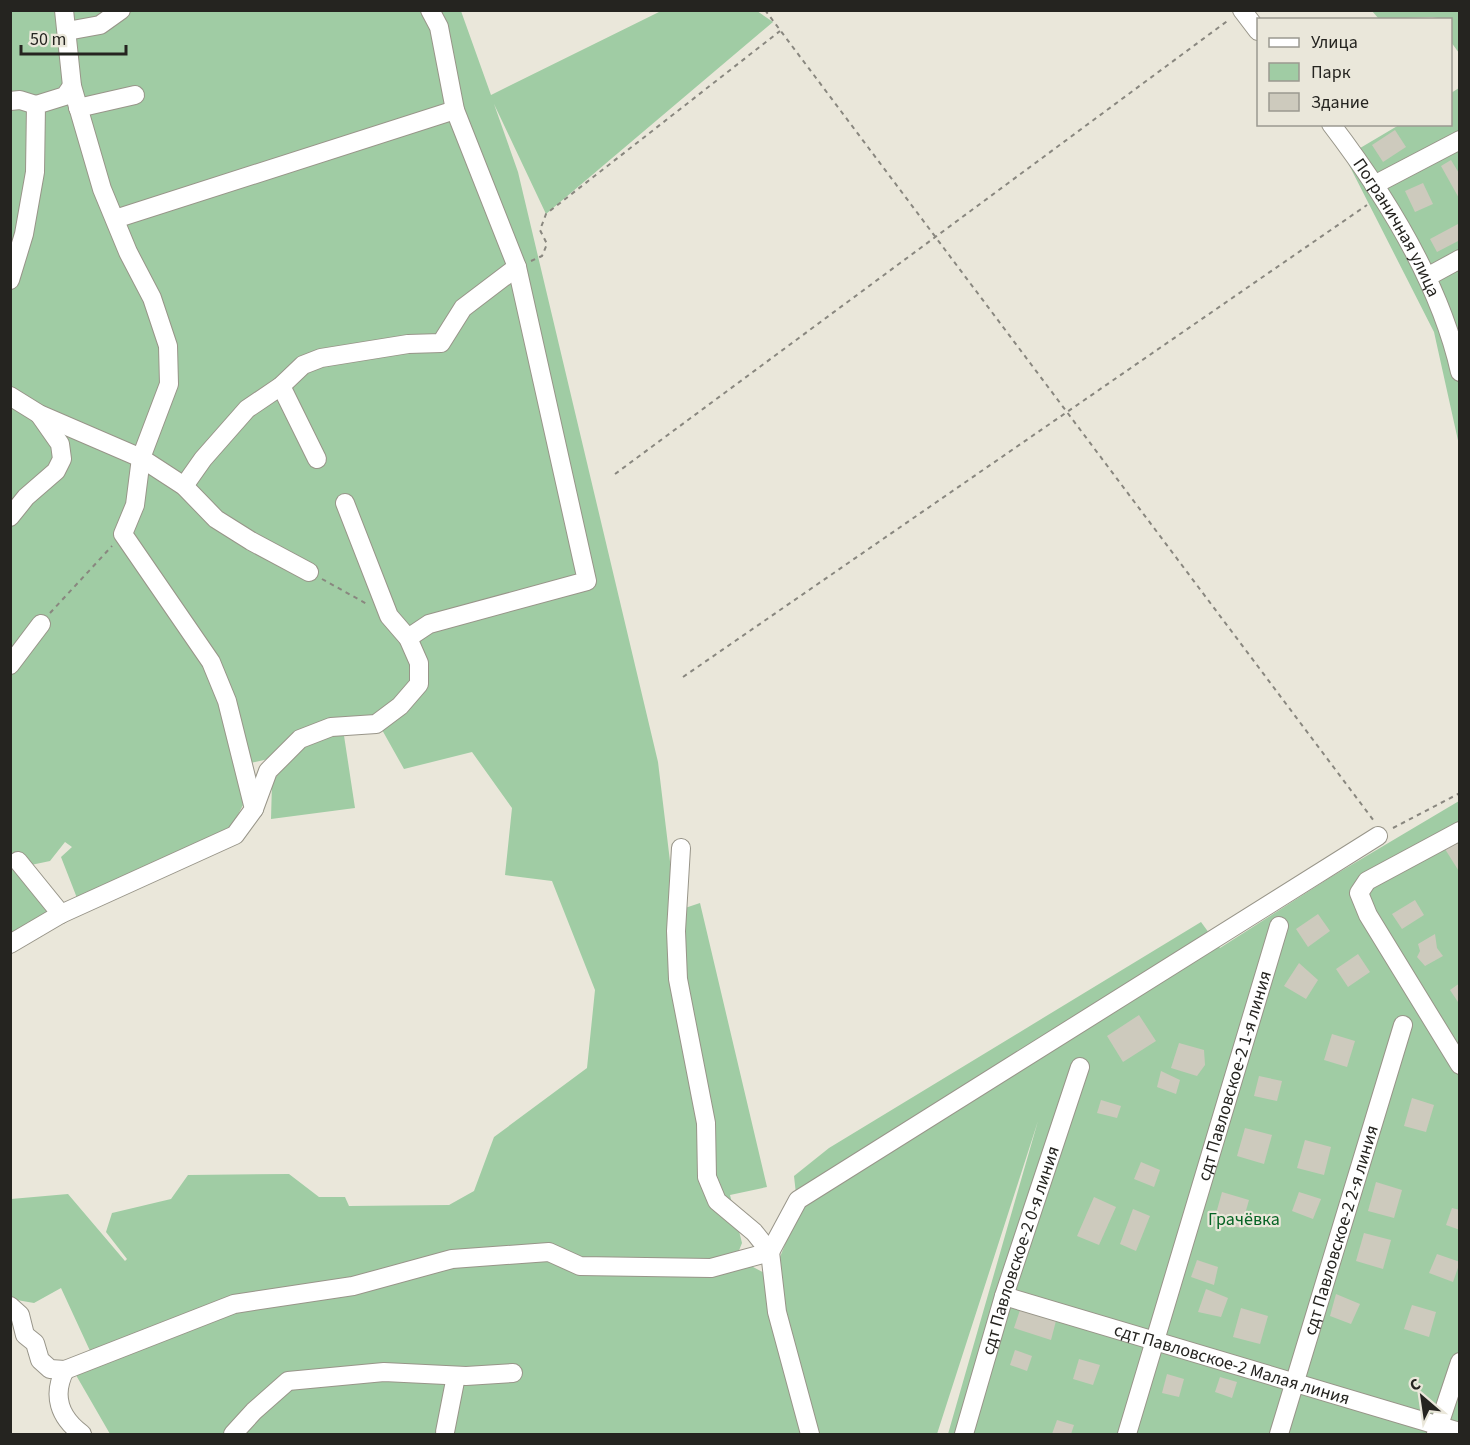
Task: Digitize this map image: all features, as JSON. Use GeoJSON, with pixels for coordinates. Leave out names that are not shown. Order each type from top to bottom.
{"type":"FeatureCollection","features":[{"type":"Feature","properties":{"kind":"street"},"geometry":{"type":"LineString","coordinates":[[64,10],[72,86],[102,189],[128,252],[152,298],[168,346],[169,384],[141,458],[135,506],[123,534],[211,662],[226,701],[254,809]]}},
{"type":"Feature","properties":{"kind":"street"},"geometry":{"type":"LineString","coordinates":[[67,31],[100,26],[122,10]]}},
{"type":"Feature","properties":{"kind":"street"},"geometry":{"type":"LineString","coordinates":[[408,638],[429,624],[587,581],[517,267],[455,110],[439,27],[430,10]]}},
{"type":"Feature","properties":{"kind":"street"},"geometry":{"type":"LineString","coordinates":[[1237,14],[1257,30]]}},
{"type":"Feature","properties":{"kind":"street"},"geometry":{"type":"LineString","coordinates":[[10,101],[20,100],[36,105],[65,96],[72,86]]}},
{"type":"Feature","properties":{"kind":"street"},"geometry":{"type":"LineString","coordinates":[[78,108],[135,95]]}},
{"type":"Feature","properties":{"kind":"street"},"geometry":{"type":"LineString","coordinates":[[10,280],[24,234],[35,172],[36,105]]}},
{"type":"Feature","properties":{"kind":"street"},"geometry":{"type":"LineString","coordinates":[[115,219],[455,110]]}},
{"type":"Feature","properties":{"kind":"street","name":"Пограничная улица"},"geometry":{"type":"LineString","coordinates":[[1332,126],[1377,190],[1427,277],[1451,334],[1460,372]]}},
{"type":"Feature","properties":{"kind":"street"},"geometry":{"type":"LineString","coordinates":[[1377,190],[1460,140]]}},
{"type":"Feature","properties":{"kind":"street"},"geometry":{"type":"LineString","coordinates":[[1427,277],[1460,259]]}},
{"type":"Feature","properties":{"kind":"street"},"geometry":{"type":"LineString","coordinates":[[184,486],[203,459],[247,408],[281,386],[303,365],[321,358],[408,345],[441,343],[463,308],[517,267]]}},
{"type":"Feature","properties":{"kind":"street"},"geometry":{"type":"LineString","coordinates":[[281,386],[317,459]]}},
{"type":"Feature","properties":{"kind":"street"},"geometry":{"type":"LineString","coordinates":[[10,396],[39,414],[141,458],[184,486],[216,519],[309,572]]}},
{"type":"Feature","properties":{"kind":"street"},"geometry":{"type":"LineString","coordinates":[[10,517],[26,497],[56,471],[62,459],[60,444],[39,414]]}},
{"type":"Feature","properties":{"kind":"street"},"geometry":{"type":"LineString","coordinates":[[10,944],[61,914],[235,835],[254,809],[268,771],[300,739],[331,727],[376,724],[400,706],[419,684],[419,663],[408,638],[389,616],[345,503]]}},
{"type":"Feature","properties":{"kind":"street"},"geometry":{"type":"LineString","coordinates":[[10,665],[41,624]]}},
{"type":"Feature","properties":{"kind":"street"},"geometry":{"type":"LineString","coordinates":[[1460,831],[1367,881],[1359,893],[1368,915],[1460,1065]]}},
{"type":"Feature","properties":{"kind":"street"},"geometry":{"type":"LineString","coordinates":[[10,1306],[20,1315],[25,1335],[35,1343],[40,1360],[50,1369],[65,1370],[234,1304],[353,1286],[452,1259],[549,1252],[580,1266],[711,1268],[770,1252],[798,1200],[1378,836]]}},
{"type":"Feature","properties":{"kind":"street"},"geometry":{"type":"LineString","coordinates":[[681,848],[676,931],[678,979],[706,1123],[707,1177],[717,1201],[754,1232],[770,1252],[777,1312],[810,1434]]}},
{"type":"Feature","properties":{"kind":"street"},"geometry":{"type":"LineString","coordinates":[[18,861],[61,914]]}},
{"type":"Feature","properties":{"kind":"street","name":"сдт Павловское-2 1-я линия"},"geometry":{"type":"LineString","coordinates":[[1127,1434],[1279,926]]}},
{"type":"Feature","properties":{"kind":"street","name":"сдт Павловское-2 2-я линия"},"geometry":{"type":"LineString","coordinates":[[1278,1434],[1403,1025]]}},
{"type":"Feature","properties":{"kind":"street","name":"сдт Павловское-2 0-я линия"},"geometry":{"type":"LineString","coordinates":[[964,1434],[1004,1296],[1080,1067]]}},
{"type":"Feature","properties":{"kind":"street","name":"сдт Павловское-2 Малая линия"},"geometry":{"type":"LineString","coordinates":[[1004,1296],[1294,1383],[1437,1430],[1460,1432]]}},
{"type":"Feature","properties":{"kind":"street"},"geometry":{"type":"LineString","coordinates":[[1437,1430],[1460,1362]]}},
{"type":"Feature","properties":{"kind":"street"},"geometry":{"type":"LineString","coordinates":[[65,1370],[57,1386],[59,1404],[82,1434]]}},
{"type":"Feature","properties":{"kind":"street"},"geometry":{"type":"LineString","coordinates":[[233,1434],[254,1411],[288,1381],[384,1372],[456,1376],[513,1373]]}},
{"type":"Feature","properties":{"kind":"street"},"geometry":{"type":"LineString","coordinates":[[445,1432],[456,1376]]}},
{"type":"Feature","properties":{"kind":"path"},"geometry":{"type":"LineString","coordinates":[[765,10],[1375,823],[1378,836],[1460,793]]}},
{"type":"Feature","properties":{"kind":"path"},"geometry":{"type":"LineString","coordinates":[[615,474],[1237,14]]}},
{"type":"Feature","properties":{"kind":"path"},"geometry":{"type":"LineString","coordinates":[[517,267],[542,256],[547,244],[540,230],[546,214],[780,31]]}},
{"type":"Feature","properties":{"kind":"path"},"geometry":{"type":"LineString","coordinates":[[683,677],[1065,412],[1377,190]]}},
{"type":"Feature","properties":{"kind":"path"},"geometry":{"type":"LineString","coordinates":[[41,624],[78,580],[123,534]]}},
{"type":"Feature","properties":{"kind":"path"},"geometry":{"type":"LineString","coordinates":[[309,572],[389,616]]}},
{"type":"Feature","properties":{"kind":"green space","name":"Грачёвка"},"geometry":{"type":"Polygon","coordinates":[[[11,11],[461,11],[491,95],[661,11],[757,11],[773,22],[546,214],[494,104],[518,172],[658,762],[676,911],[700,903],[767,1187],[730,1195],[742,1243],[736,1258],[772,1277],[798,1212],[794,1176],[829,1148],[1201,922],[1220,948],[1331,877],[1459,801],[1459,1434],[948,1434],[1038,1121],[937,1434],[244,1434],[240,1427],[224,1434],[110,1434],[69,1363],[91,1353],[61,1288],[34,1303],[11,1299],[11,1199],[68,1194],[125,1261],[127,1259],[106,1232],[112,1213],[171,1199],[188,1175],[289,1174],[319,1197],[345,1197],[349,1206],[449,1205],[474,1191],[494,1137],[587,1068],[595,990],[552,881],[505,875],[512,808],[472,752],[404,769],[381,728],[343,729],[355,808],[271,819],[272,783],[291,754],[237,766],[243,805],[231,828],[77,898],[61,857],[72,847],[65,842],[50,861],[31,865],[48,912],[11,936],[11,11]]]}},
{"type":"Feature","properties":{"kind":"green space"},"geometry":{"type":"Polygon","coordinates":[[[1372,11],[1459,11],[1459,53],[1452,43],[1452,18],[1378,18],[1372,11]]]}},
{"type":"Feature","properties":{"kind":"green space"},"geometry":{"type":"Polygon","coordinates":[[[1459,88],[1459,445],[1434,332],[1345,157],[1397,126],[1452,126],[1452,92],[1459,88]]]}},
{"type":"Feature","properties":{"kind":"building"},"geometry":{"type":"Polygon","coordinates":[[[1395,130],[1406,147],[1383,162],[1372,145],[1395,130]]]}},
{"type":"Feature","properties":{"kind":"building"},"geometry":{"type":"Polygon","coordinates":[[[1451,160],[1460,175],[1460,200],[1441,166],[1451,160]]]}},
{"type":"Feature","properties":{"kind":"building"},"geometry":{"type":"Polygon","coordinates":[[[1423,183],[1433,204],[1415,212],[1405,191],[1423,183]]]}},
{"type":"Feature","properties":{"kind":"building"},"geometry":{"type":"Polygon","coordinates":[[[1458,224],[1460,240],[1437,252],[1430,239],[1458,224]]]}},
{"type":"Feature","properties":{"kind":"building"},"geometry":{"type":"Polygon","coordinates":[[[1460,840],[1460,873],[1445,849],[1460,840]]]}},
{"type":"Feature","properties":{"kind":"building"},"geometry":{"type":"Polygon","coordinates":[[[1415,900],[1424,915],[1402,929],[1392,914],[1415,900]]]}},
{"type":"Feature","properties":{"kind":"building"},"geometry":{"type":"Polygon","coordinates":[[[1318,914],[1330,931],[1308,947],[1296,929],[1318,914]]]}},
{"type":"Feature","properties":{"kind":"building"},"geometry":{"type":"Polygon","coordinates":[[[1435,934],[1437,948],[1443,956],[1425,966],[1417,957],[1420,951],[1418,944],[1435,934]]]}},
{"type":"Feature","properties":{"kind":"building"},"geometry":{"type":"Polygon","coordinates":[[[1358,954],[1370,972],[1348,987],[1336,969],[1358,954]]]}},
{"type":"Feature","properties":{"kind":"building"},"geometry":{"type":"Polygon","coordinates":[[[1299,963],[1318,980],[1306,999],[1284,986],[1299,963]]]}},
{"type":"Feature","properties":{"kind":"building"},"geometry":{"type":"Polygon","coordinates":[[[1460,983],[1460,1005],[1450,990],[1460,983]]]}},
{"type":"Feature","properties":{"kind":"building"},"geometry":{"type":"Polygon","coordinates":[[[1139,1015],[1156,1041],[1123,1062],[1107,1036],[1139,1015]]]}},
{"type":"Feature","properties":{"kind":"building"},"geometry":{"type":"Polygon","coordinates":[[[1332,1034],[1355,1041],[1347,1067],[1324,1060],[1332,1034]]]}},
{"type":"Feature","properties":{"kind":"building"},"geometry":{"type":"Polygon","coordinates":[[[1179,1043],[1204,1050],[1205,1065],[1197,1076],[1171,1068],[1179,1043]]]}},
{"type":"Feature","properties":{"kind":"building"},"geometry":{"type":"Polygon","coordinates":[[[1161,1071],[1180,1080],[1176,1094],[1157,1087],[1161,1071]]]}},
{"type":"Feature","properties":{"kind":"building"},"geometry":{"type":"Polygon","coordinates":[[[1259,1076],[1282,1081],[1277,1101],[1254,1096],[1259,1076]]]}},
{"type":"Feature","properties":{"kind":"building"},"geometry":{"type":"Polygon","coordinates":[[[1412,1098],[1434,1105],[1426,1132],[1404,1126],[1412,1098]]]}},
{"type":"Feature","properties":{"kind":"building"},"geometry":{"type":"Polygon","coordinates":[[[1101,1100],[1121,1106],[1117,1118],[1097,1113],[1101,1100]]]}},
{"type":"Feature","properties":{"kind":"building"},"geometry":{"type":"Polygon","coordinates":[[[1245,1128],[1272,1135],[1264,1164],[1237,1156],[1245,1128]]]}},
{"type":"Feature","properties":{"kind":"building"},"geometry":{"type":"Polygon","coordinates":[[[1305,1140],[1331,1147],[1324,1175],[1297,1168],[1305,1140]]]}},
{"type":"Feature","properties":{"kind":"building"},"geometry":{"type":"Polygon","coordinates":[[[1141,1162],[1160,1170],[1154,1187],[1134,1179],[1141,1162]]]}},
{"type":"Feature","properties":{"kind":"building"},"geometry":{"type":"Polygon","coordinates":[[[1376,1182],[1402,1190],[1394,1218],[1368,1211],[1376,1182]]]}},
{"type":"Feature","properties":{"kind":"building"},"geometry":{"type":"Polygon","coordinates":[[[1222,1192],[1249,1200],[1241,1228],[1214,1221],[1222,1192]]]}},
{"type":"Feature","properties":{"kind":"building"},"geometry":{"type":"Polygon","coordinates":[[[1299,1192],[1321,1199],[1313,1219],[1292,1211],[1299,1192]]]}},
{"type":"Feature","properties":{"kind":"building"},"geometry":{"type":"Polygon","coordinates":[[[1094,1197],[1116,1207],[1099,1245],[1077,1236],[1094,1197]]]}},
{"type":"Feature","properties":{"kind":"building"},"geometry":{"type":"Polygon","coordinates":[[[1452,1208],[1460,1210],[1460,1230],[1446,1225],[1452,1208]]]}},
{"type":"Feature","properties":{"kind":"building"},"geometry":{"type":"Polygon","coordinates":[[[1133,1209],[1150,1216],[1136,1251],[1120,1244],[1133,1209]]]}},
{"type":"Feature","properties":{"kind":"building"},"geometry":{"type":"Polygon","coordinates":[[[1364,1233],[1391,1240],[1383,1269],[1356,1261],[1364,1233]]]}},
{"type":"Feature","properties":{"kind":"building"},"geometry":{"type":"Polygon","coordinates":[[[1437,1254],[1460,1262],[1453,1282],[1429,1273],[1437,1254]]]}},
{"type":"Feature","properties":{"kind":"building"},"geometry":{"type":"Polygon","coordinates":[[[1197,1260],[1218,1267],[1214,1285],[1191,1277],[1197,1260]]]}},
{"type":"Feature","properties":{"kind":"building"},"geometry":{"type":"Polygon","coordinates":[[[1206,1289],[1228,1298],[1221,1317],[1198,1312],[1206,1289]]]}},
{"type":"Feature","properties":{"kind":"building"},"geometry":{"type":"Polygon","coordinates":[[[1336,1294],[1360,1304],[1351,1324],[1330,1316],[1336,1294]]]}},
{"type":"Feature","properties":{"kind":"building"},"geometry":{"type":"Polygon","coordinates":[[[1412,1305],[1436,1312],[1429,1337],[1404,1329],[1412,1305]]]}},
{"type":"Feature","properties":{"kind":"building"},"geometry":{"type":"Polygon","coordinates":[[[1021,1307],[1057,1317],[1051,1340],[1014,1328],[1021,1307]]]}},
{"type":"Feature","properties":{"kind":"building"},"geometry":{"type":"Polygon","coordinates":[[[1241,1308],[1268,1316],[1260,1344],[1233,1337],[1241,1308]]]}},
{"type":"Feature","properties":{"kind":"building"},"geometry":{"type":"Polygon","coordinates":[[[1015,1350],[1032,1356],[1027,1371],[1010,1365],[1015,1350]]]}},
{"type":"Feature","properties":{"kind":"building"},"geometry":{"type":"Polygon","coordinates":[[[1079,1359],[1100,1365],[1093,1385],[1073,1379],[1079,1359]]]}},
{"type":"Feature","properties":{"kind":"building"},"geometry":{"type":"Polygon","coordinates":[[[1167,1374],[1184,1379],[1179,1397],[1162,1393],[1167,1374]]]}},
{"type":"Feature","properties":{"kind":"building"},"geometry":{"type":"Polygon","coordinates":[[[1220,1377],[1237,1382],[1232,1398],[1215,1392],[1220,1377]]]}},
{"type":"Feature","properties":{"kind":"building"},"geometry":{"type":"Polygon","coordinates":[[[1057,1420],[1074,1425],[1071,1434],[1052,1434],[1057,1420]]]}}]}
